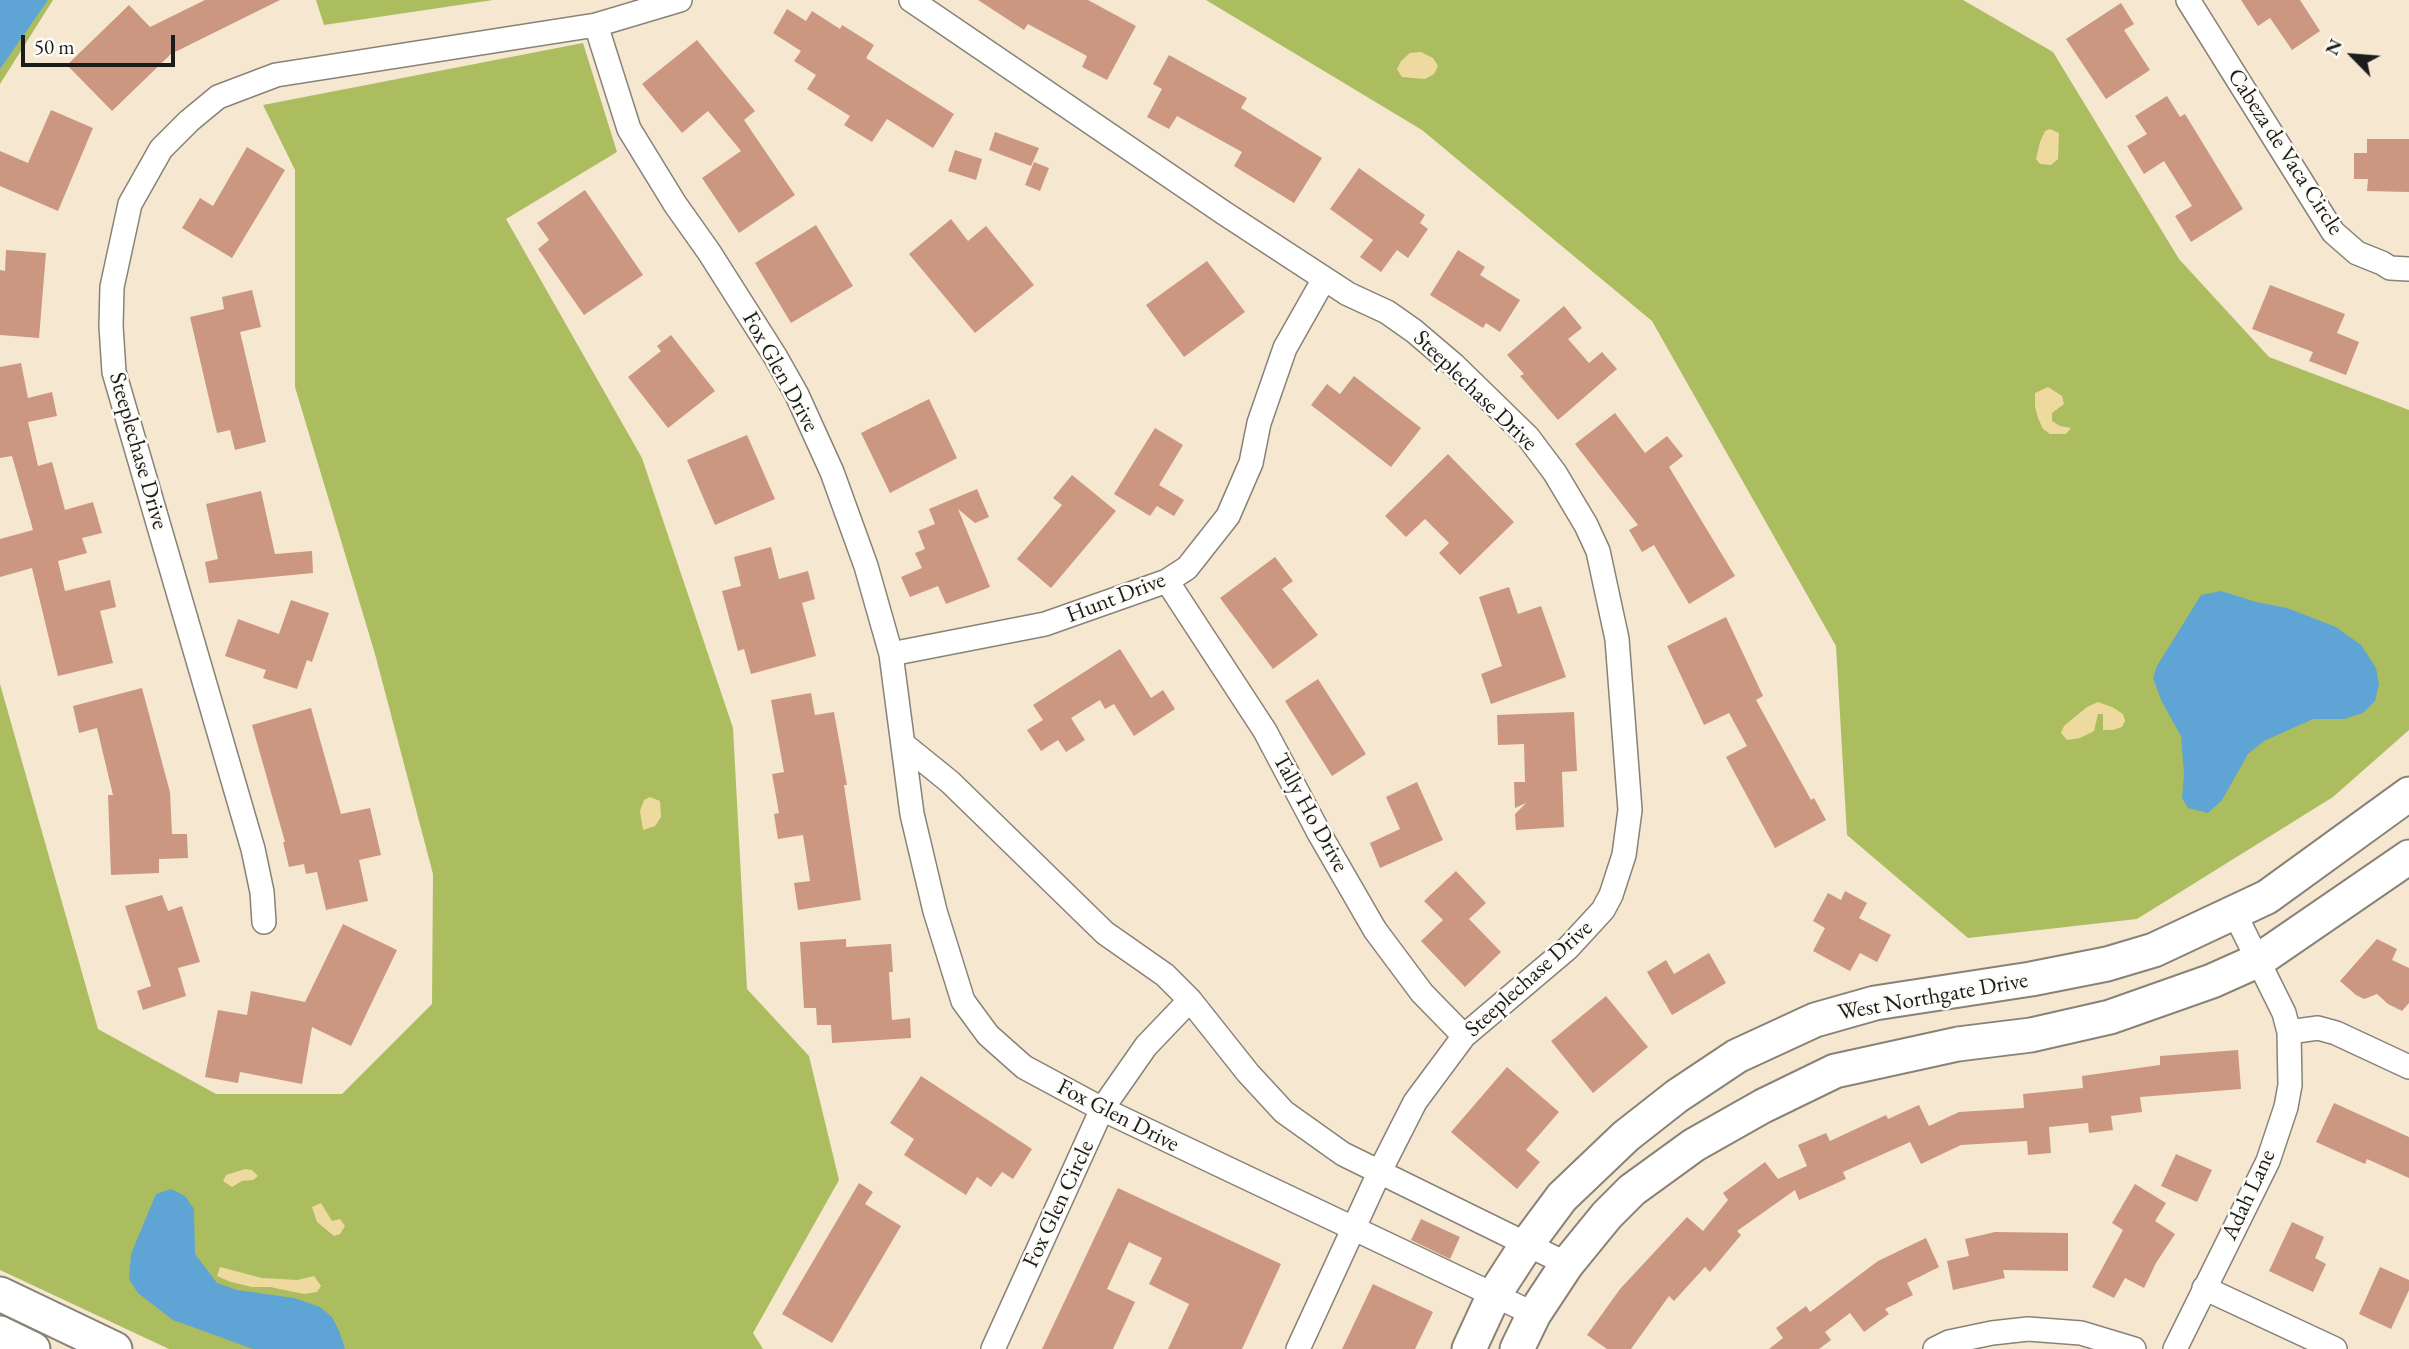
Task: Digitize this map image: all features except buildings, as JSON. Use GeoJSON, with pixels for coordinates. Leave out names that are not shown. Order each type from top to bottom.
{"type":"FeatureCollection","features":[{"type":"Feature","properties":{"kind":"main road","name":"West Northgate Drive"},"geometry":{"type":"LineString","coordinates":[[1469,1349],[1494,1294],[1562,1197],[1598,1161],[1677,1096],[1737,1056],[1815,1020],[1875,1003],[2106,964],[2154,950],[2267,897],[2409,794]]}},
{"type":"Feature","properties":{"kind":"main road"},"geometry":{"type":"LineString","coordinates":[[1517,1349],[1534,1314],[1567,1264],[1632,1189],[1694,1145],[1763,1106],[1835,1071],[1958,1044],[2031,1035],[2110,1017],[2212,981],[2259,960],[2409,858]]}},
{"type":"Feature","properties":{"kind":"main road"},"geometry":{"type":"LineString","coordinates":[[0,1294],[115,1349]]}},
{"type":"Feature","properties":{"kind":"main road"},"geometry":{"type":"LineString","coordinates":[[0,1333],[33,1349]]}},
{"type":"Feature","properties":{"kind":"street","name":"Steeplechase Drive"},"geometry":{"type":"LineString","coordinates":[[264,922],[262,892],[253,849],[114,372],[112,287],[130,204],[161,149],[189,121],[218,97],[276,75],[596,24],[680,0]]}},
{"type":"Feature","properties":{"kind":"street","name":"Steeplechase Drive"},"geometry":{"type":"LineString","coordinates":[[911,0],[1324,279],[1348,294],[1387,312],[1413,331],[1454,365],[1528,438],[1555,473],[1598,551],[1617,639],[1630,810],[1622,863],[1611,895],[1603,910],[1568,948],[1464,1036],[1415,1102],[1353,1229]]}},
{"type":"Feature","properties":{"kind":"street","name":"Cabeza de Vaca Circle"},"geometry":{"type":"LineString","coordinates":[[2188,0],[2333,232],[2357,253],[2382,262],[2390,268],[2409,269]]}},
{"type":"Feature","properties":{"kind":"street","name":"Fox Glen Drive"},"geometry":{"type":"LineString","coordinates":[[596,24],[629,129],[775,356],[797,395],[832,472],[866,566],[891,654],[912,814],[929,888],[963,1001],[988,1035],[1024,1068],[1102,1110],[1534,1314]]}},
{"type":"Feature","properties":{"kind":"street","name":"Hunt Drive"},"geometry":{"type":"LineString","coordinates":[[891,654],[1045,624],[1167,581],[1187,568],[1228,516],[1251,463],[1259,423],[1285,348],[1324,279]]}},
{"type":"Feature","properties":{"kind":"street","name":"Tally Ho Drive"},"geometry":{"type":"LineString","coordinates":[[1167,581],[1265,731],[1375,930],[1422,993],[1464,1036]]}},
{"type":"Feature","properties":{"kind":"street"},"geometry":{"type":"LineString","coordinates":[[903,744],[950,782],[1105,933],[1165,975],[1190,1000],[1248,1073],[1284,1112],[1343,1154],[1567,1264]]}},
{"type":"Feature","properties":{"kind":"street","name":"Adah Lane"},"geometry":{"type":"LineString","coordinates":[[2175,1349],[2268,1161],[2283,1118],[2290,1085],[2289,1032],[2277,996],[2235,914]]}},
{"type":"Feature","properties":{"kind":"street","name":"Fox Glen Circle"},"geometry":{"type":"LineString","coordinates":[[993,1349],[1102,1110],[1146,1046],[1190,1000]]}},
{"type":"Feature","properties":{"kind":"street"},"geometry":{"type":"LineString","coordinates":[[2289,1032],[2318,1028],[2336,1033],[2409,1067]]}},
{"type":"Feature","properties":{"kind":"street"},"geometry":{"type":"LineString","coordinates":[[1298,1349],[1353,1229]]}},
{"type":"Feature","properties":{"kind":"street"},"geometry":{"type":"LineString","coordinates":[[2204,1288],[2334,1349]]}},
{"type":"Feature","properties":{"kind":"street"},"geometry":{"type":"LineString","coordinates":[[1935,1349],[1949,1342],[2028,1329],[2081,1333],[2134,1349]]}},
{"type":"Feature","properties":{"kind":"green space"},"geometry":{"type":"Polygon","coordinates":[[[0,0],[53,0],[0,84],[0,0]]]}},
{"type":"Feature","properties":{"kind":"green space"},"geometry":{"type":"Polygon","coordinates":[[[316,0],[493,0],[324,25],[316,0]]]}},
{"type":"Feature","properties":{"kind":"green space"},"geometry":{"type":"Polygon","coordinates":[[[1206,0],[1963,0],[2053,52],[2179,259],[2269,357],[2409,410],[2409,730],[2333,797],[2137,919],[1968,938],[1847,835],[1836,646],[1652,321],[1422,130],[1206,0]]]}},
{"type":"Feature","properties":{"kind":"green space"},"geometry":{"type":"Polygon","coordinates":[[[583,43],[617,152],[506,219],[642,458],[733,728],[747,989],[809,1056],[839,1180],[753,1333],[763,1349],[169,1349],[0,1270],[0,684],[98,1029],[216,1094],[342,1094],[432,1004],[433,874],[375,654],[295,387],[295,170],[263,105],[583,43]]]}},
{"type":"Feature","properties":{"kind":"sand"},"geometry":{"type":"Polygon","coordinates":[[[1421,52],[1433,58],[1438,66],[1434,74],[1425,79],[1402,77],[1397,69],[1401,61],[1410,53],[1421,52]]]}},
{"type":"Feature","properties":{"kind":"sand"},"geometry":{"type":"Polygon","coordinates":[[[2050,129],[2059,133],[2058,159],[2051,165],[2040,164],[2036,159],[2040,142],[2045,131],[2050,129]]]}},
{"type":"Feature","properties":{"kind":"sand"},"geometry":{"type":"Polygon","coordinates":[[[2048,387],[2062,396],[2064,404],[2052,413],[2052,421],[2071,428],[2066,434],[2050,434],[2043,429],[2038,418],[2035,393],[2048,387]]]}},
{"type":"Feature","properties":{"kind":"sand"},"geometry":{"type":"Polygon","coordinates":[[[2098,702],[2123,714],[2125,721],[2122,727],[2103,730],[2103,714],[2098,714],[2094,731],[2080,738],[2067,740],[2061,733],[2064,726],[2087,707],[2098,702]]]}},
{"type":"Feature","properties":{"kind":"sand"},"geometry":{"type":"Polygon","coordinates":[[[650,797],[660,801],[661,817],[655,826],[643,830],[640,811],[644,800],[650,797]]]}},
{"type":"Feature","properties":{"kind":"sand"},"geometry":{"type":"Polygon","coordinates":[[[245,1169],[252,1170],[258,1176],[232,1187],[223,1181],[226,1175],[245,1169]]]}},
{"type":"Feature","properties":{"kind":"sand"},"geometry":{"type":"Polygon","coordinates":[[[321,1203],[332,1221],[340,1219],[345,1226],[340,1234],[334,1236],[317,1222],[312,1207],[321,1203]]]}},
{"type":"Feature","properties":{"kind":"sand"},"geometry":{"type":"Polygon","coordinates":[[[220,1267],[262,1278],[297,1280],[314,1276],[321,1286],[317,1292],[304,1294],[270,1287],[252,1287],[217,1276],[220,1267]]]}},
{"type":"Feature","properties":{"kind":"water"},"geometry":{"type":"Polygon","coordinates":[[[0,0],[48,0],[0,69],[0,0]]]}},
{"type":"Feature","properties":{"kind":"water"},"geometry":{"type":"Polygon","coordinates":[[[2221,591],[2287,608],[2336,627],[2361,645],[2376,668],[2379,684],[2375,701],[2363,713],[2344,719],[2313,719],[2264,741],[2248,754],[2222,800],[2208,813],[2188,808],[2182,798],[2184,773],[2181,736],[2162,702],[2153,678],[2157,666],[2201,595],[2221,591]]]}},
{"type":"Feature","properties":{"kind":"water"},"geometry":{"type":"Polygon","coordinates":[[[171,1189],[185,1196],[194,1209],[195,1254],[217,1283],[237,1290],[294,1298],[320,1307],[332,1317],[345,1349],[253,1349],[173,1320],[138,1293],[129,1279],[131,1254],[156,1194],[171,1189]]]}}]}
